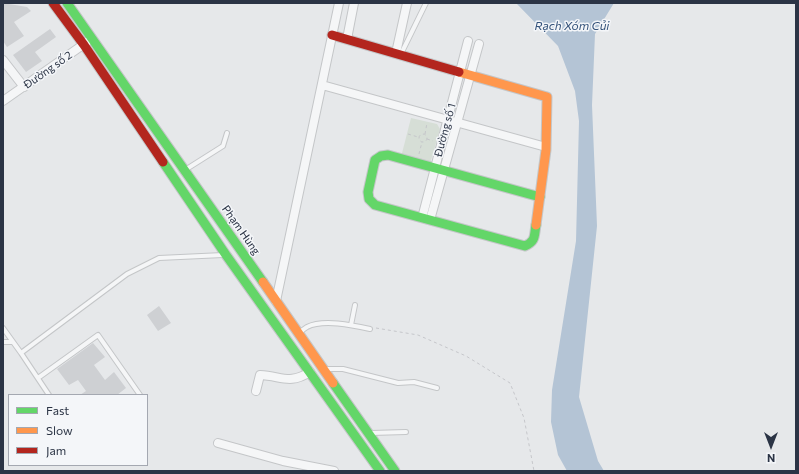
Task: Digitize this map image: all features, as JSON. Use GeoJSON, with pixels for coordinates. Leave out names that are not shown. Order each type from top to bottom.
{"type":"FeatureCollection","features":[{"type":"Feature","properties":{"kind":"main road"},"geometry":{"type":"LineString","coordinates":[[53,3],[84,45],[226,255],[380,471]]}},
{"type":"Feature","properties":{"kind":"main road","name":"Phạm Hùng"},"geometry":{"type":"LineString","coordinates":[[68,3],[395,471]]}},
{"type":"Feature","properties":{"kind":"main road"},"geometry":{"type":"LineString","coordinates":[[332,35],[547,97],[546,147],[540,197],[534,239],[531,243],[525,246],[375,205],[369,199],[368,192],[375,160],[381,156],[388,155],[540,197]]}},
{"type":"Feature","properties":{"kind":"street"},"geometry":{"type":"LineString","coordinates":[[276,301],[339,3]]}},
{"type":"Feature","properties":{"kind":"street"},"geometry":{"type":"LineString","coordinates":[[347,39],[354,3]]}},
{"type":"Feature","properties":{"kind":"street"},"geometry":{"type":"LineString","coordinates":[[398,54],[407,3]]}},
{"type":"Feature","properties":{"kind":"street","name":"Đường số 2"},"geometry":{"type":"LineString","coordinates":[[3,101],[92,38]]}},
{"type":"Feature","properties":{"kind":"street","name":"Đường số 1"},"geometry":{"type":"LineString","coordinates":[[440,169],[448,120],[468,41]]}},
{"type":"Feature","properties":{"kind":"street"},"geometry":{"type":"LineString","coordinates":[[426,219],[440,169],[457,123],[479,44]]}},
{"type":"Feature","properties":{"kind":"street"},"geometry":{"type":"LineString","coordinates":[[3,60],[24,87]]}},
{"type":"Feature","properties":{"kind":"street"},"geometry":{"type":"LineString","coordinates":[[322,85],[546,147]]}},
{"type":"Feature","properties":{"kind":"street"},"geometry":{"type":"LineString","coordinates":[[256,390],[260,375],[292,380],[302,377],[310,372]]}},
{"type":"Feature","properties":{"kind":"street"},"geometry":{"type":"LineString","coordinates":[[218,443],[283,461],[334,471]]}},
{"type":"Feature","properties":{"kind":"lane"},"geometry":{"type":"LineString","coordinates":[[398,54],[426,3]]}},
{"type":"Feature","properties":{"kind":"lane"},"geometry":{"type":"LineString","coordinates":[[185,170],[223,146],[228,133]]}},
{"type":"Feature","properties":{"kind":"lane"},"geometry":{"type":"LineString","coordinates":[[21,353],[127,274],[151,261],[159,258],[226,255]]}},
{"type":"Feature","properties":{"kind":"lane"},"geometry":{"type":"LineString","coordinates":[[351,325],[355,305]]}},
{"type":"Feature","properties":{"kind":"lane"},"geometry":{"type":"LineString","coordinates":[[299,334],[306,327],[321,324],[351,325],[372,328]]}},
{"type":"Feature","properties":{"kind":"lane"},"geometry":{"type":"LineString","coordinates":[[3,328],[48,394]]}},
{"type":"Feature","properties":{"kind":"lane"},"geometry":{"type":"LineString","coordinates":[[38,378],[98,335],[139,394]]}},
{"type":"Feature","properties":{"kind":"lane"},"geometry":{"type":"LineString","coordinates":[[3,342],[13,342]]}},
{"type":"Feature","properties":{"kind":"lane"},"geometry":{"type":"LineString","coordinates":[[324,370],[343,369],[398,383],[414,382],[437,388]]}},
{"type":"Feature","properties":{"kind":"lane"},"geometry":{"type":"LineString","coordinates":[[368,433],[406,432]]}},
{"type":"Feature","properties":{"kind":"path"},"geometry":{"type":"LineString","coordinates":[[422,142],[425,142],[427,139],[425,134],[430,115]]}},
{"type":"Feature","properties":{"kind":"path"},"geometry":{"type":"LineString","coordinates":[[408,134],[419,137],[425,134]]}},
{"type":"Feature","properties":{"kind":"path"},"geometry":{"type":"LineString","coordinates":[[417,163],[422,142],[420,141],[419,137]]}},
{"type":"Feature","properties":{"kind":"path"},"geometry":{"type":"LineString","coordinates":[[372,328],[418,335],[466,356],[510,383],[524,418],[534,471]]}},
{"type":"Feature","properties":{"kind":"shaded area"},"geometry":{"type":"Polygon","coordinates":[[[411,118],[437,124],[440,129],[430,164],[400,161],[411,118]]]}},
{"type":"Feature","properties":{"kind":"water","name":"Rạch Xóm Củi"},"geometry":{"type":"Polygon","coordinates":[[[516,3],[614,3],[595,34],[592,105],[597,226],[579,397],[598,461],[604,471],[567,471],[558,455],[551,422],[552,390],[576,241],[579,121],[575,91],[558,46],[516,3]]]}},
{"type":"Feature","properties":{"kind":"building"},"geometry":{"type":"Polygon","coordinates":[[[3,3],[27,7],[31,11],[14,22],[24,36],[7,47],[3,41],[3,3]]]}},
{"type":"Feature","properties":{"kind":"building"},"geometry":{"type":"Polygon","coordinates":[[[50,29],[56,37],[35,52],[42,61],[26,72],[13,55],[50,29]]]}},
{"type":"Feature","properties":{"kind":"building"},"geometry":{"type":"Polygon","coordinates":[[[159,306],[171,323],[158,331],[147,315],[159,306]]]}},
{"type":"Feature","properties":{"kind":"building"},"geometry":{"type":"Polygon","coordinates":[[[93,343],[105,357],[94,365],[105,380],[114,372],[126,388],[118,394],[82,394],[86,391],[78,380],[69,385],[57,369],[93,343]]]}},
{"type":"Feature","properties":{"kind":"traffic: fast"},"geometry":{"type":"LineString","coordinates":[[67,3],[263,282]]}},
{"type":"Feature","properties":{"kind":"traffic: fast"},"geometry":{"type":"LineString","coordinates":[[536,225],[533,240],[525,246],[375,205],[369,199],[368,192],[375,160],[381,156],[388,155],[540,197]]}},
{"type":"Feature","properties":{"kind":"traffic: fast"},"geometry":{"type":"LineString","coordinates":[[163,162],[226,255],[380,471]]}},
{"type":"Feature","properties":{"kind":"traffic: fast"},"geometry":{"type":"LineString","coordinates":[[333,383],[395,471]]}},
{"type":"Feature","properties":{"kind":"traffic: slow"},"geometry":{"type":"LineString","coordinates":[[459,72],[547,97],[546,150],[536,225]]}},
{"type":"Feature","properties":{"kind":"traffic: slow"},"geometry":{"type":"LineString","coordinates":[[263,282],[333,383]]}},
{"type":"Feature","properties":{"kind":"traffic: jam"},"geometry":{"type":"LineString","coordinates":[[53,3],[84,45],[163,162]]}},
{"type":"Feature","properties":{"kind":"traffic: jam"},"geometry":{"type":"LineString","coordinates":[[332,35],[459,72]]}}]}
